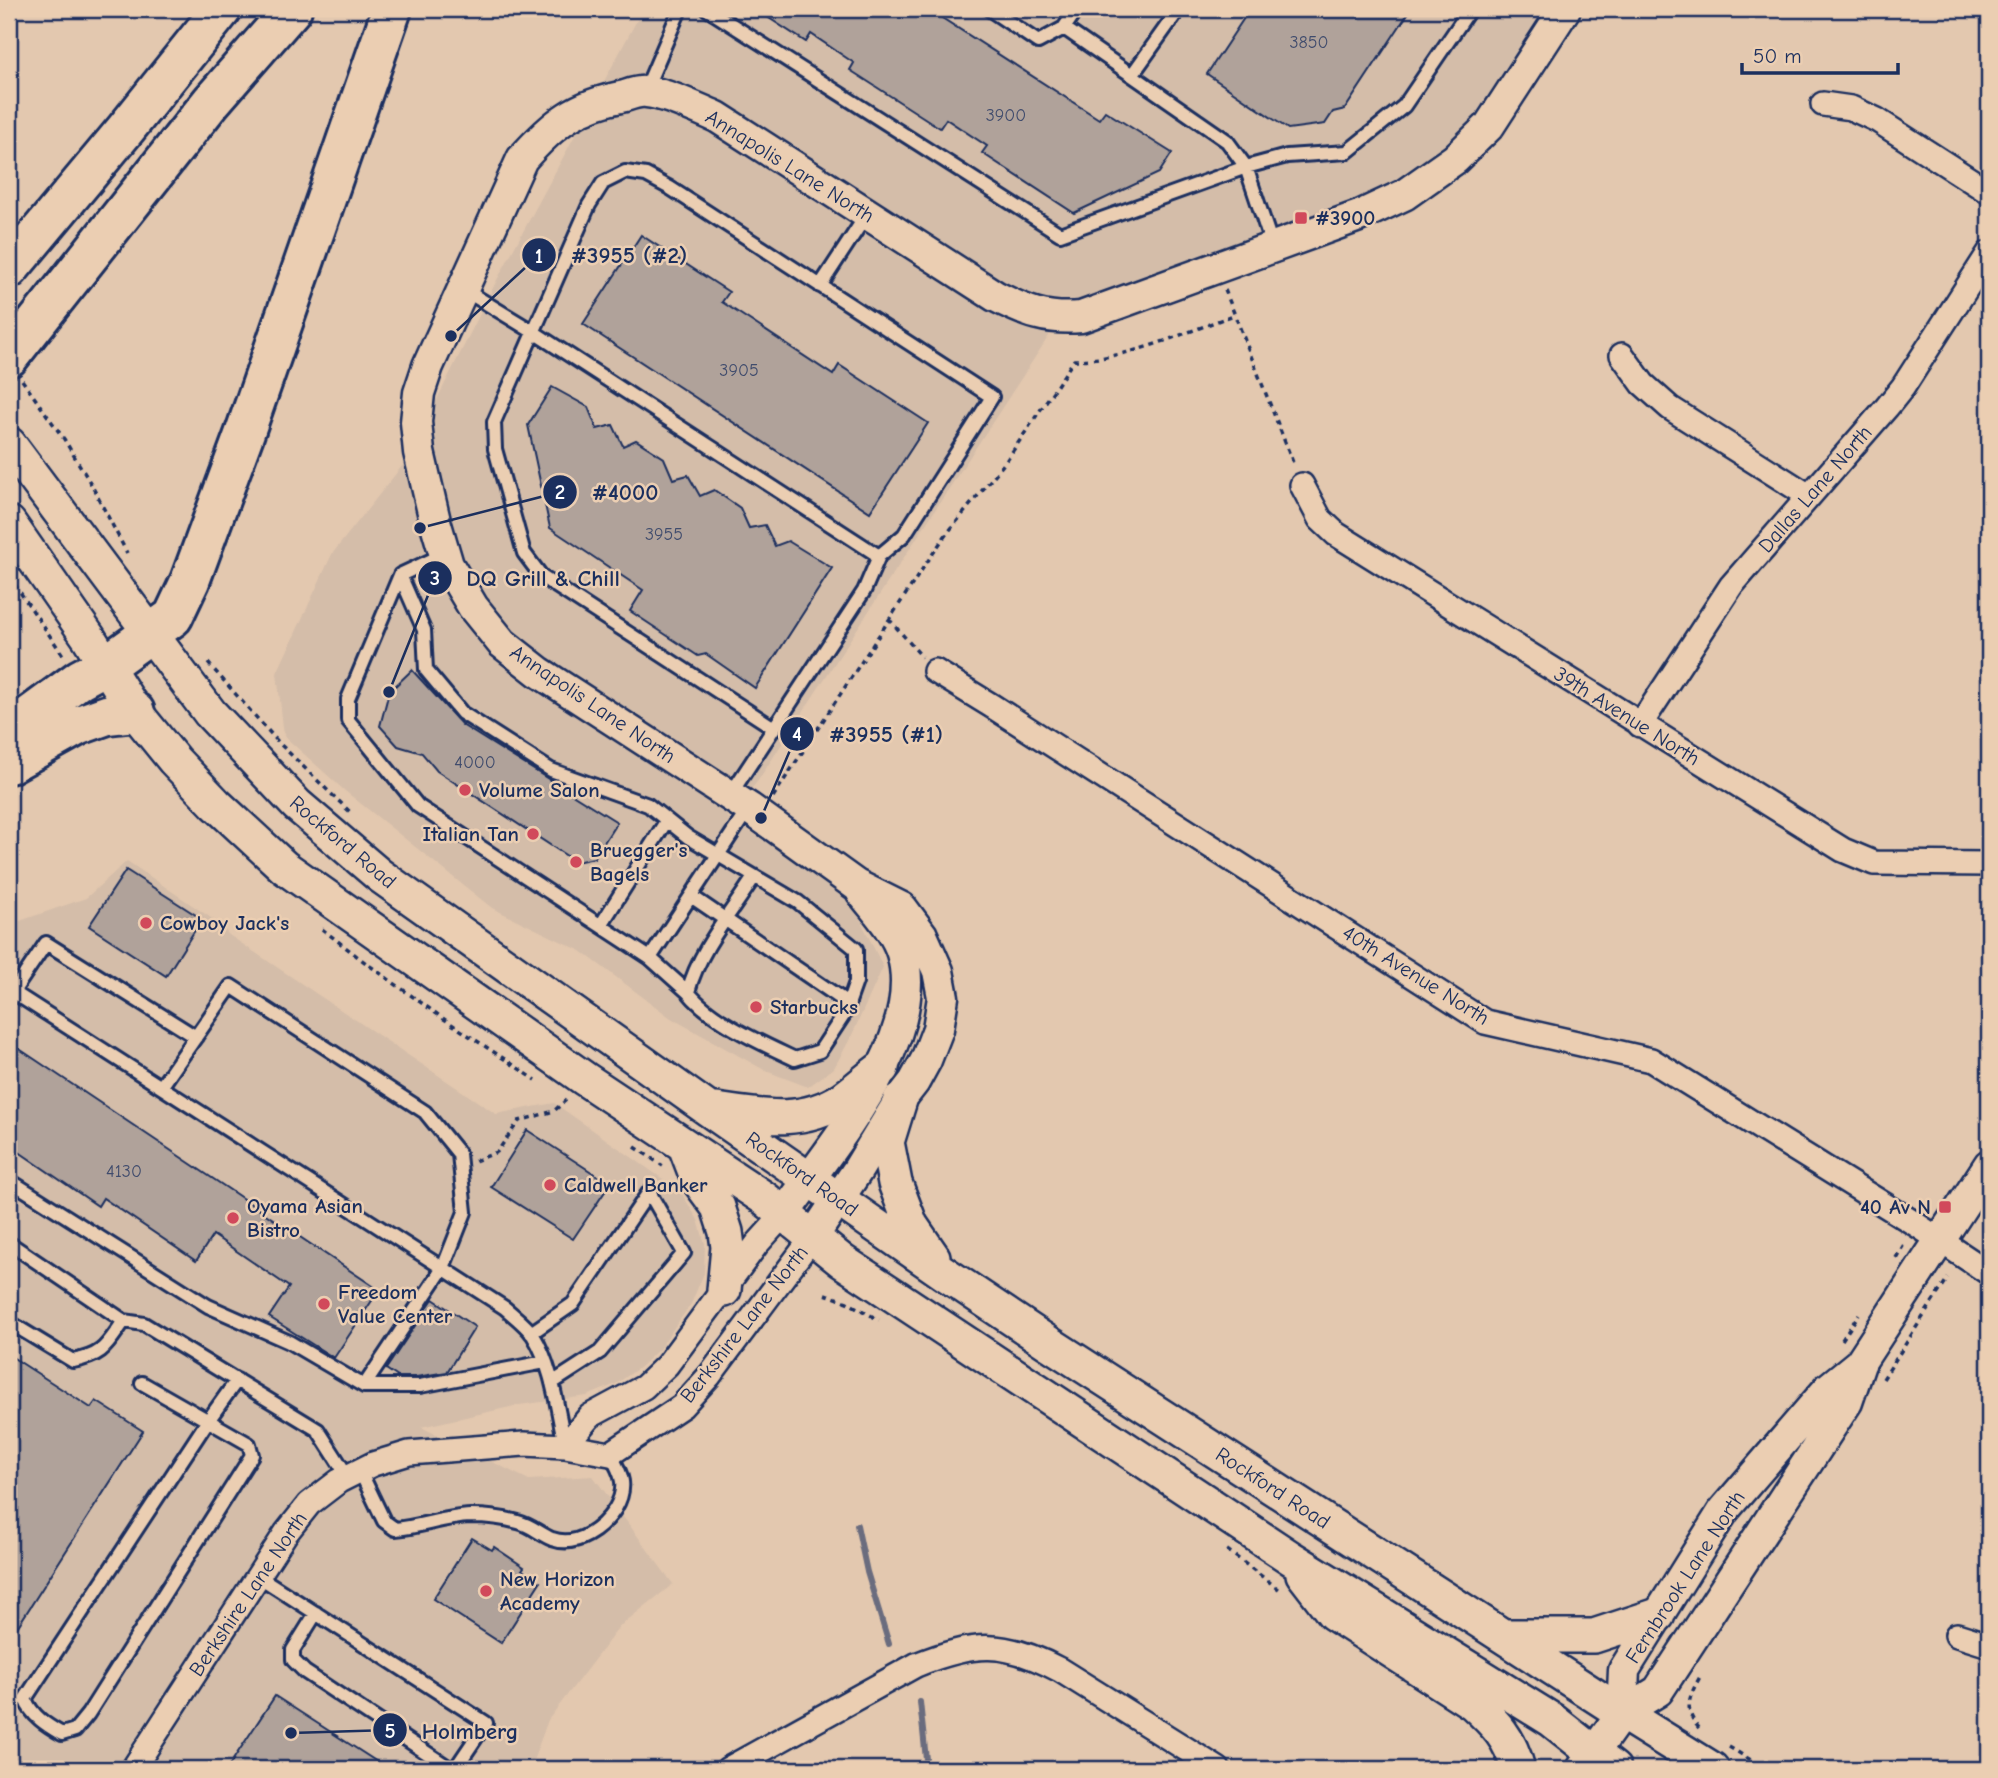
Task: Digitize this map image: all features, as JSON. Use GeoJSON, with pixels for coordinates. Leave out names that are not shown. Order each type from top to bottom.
{"type":"FeatureCollection","features":[{"type":"Feature","properties":{"kind":"highway"},"geometry":{"type":"LineString","coordinates":[[9,270],[222,9]]}},
{"type":"Feature","properties":{"kind":"highway"},"geometry":{"type":"LineString","coordinates":[[13,365],[211,102],[292,9]]}},
{"type":"Feature","properties":{"kind":"highway"},"geometry":{"type":"LineString","coordinates":[[9,731],[80,679],[106,665],[173,617],[190,581],[244,435],[392,9]]}},
{"type":"Feature","properties":{"kind":"highway"},"geometry":{"type":"LineString","coordinates":[[9,764],[79,725],[107,715],[135,712]]}},
{"type":"Feature","properties":{"kind":"main road","name":"Rockford Road"},"geometry":{"type":"LineString","coordinates":[[9,444],[210,713],[298,805],[379,875],[944,1273],[1712,1769]]}},
{"type":"Feature","properties":{"kind":"main road","name":"Rockford Road"},"geometry":{"type":"LineString","coordinates":[[9,524],[135,712],[174,760],[216,804],[284,867],[585,1079],[764,1198],[842,1262],[1291,1558],[1552,1720],[1597,1764]]}},
{"type":"Feature","properties":{"kind":"main road"},"geometry":{"type":"LineString","coordinates":[[708,1109],[771,1118],[806,1114],[843,1098],[882,1068]]}},
{"type":"Feature","properties":{"kind":"main road"},"geometry":{"type":"LineString","coordinates":[[900,1100],[887,1142],[895,1183],[911,1225],[944,1273]]}},
{"type":"Feature","properties":{"kind":"main road"},"geometry":{"type":"LineString","coordinates":[[685,1146],[698,1180],[718,1207],[726,1232],[728,1247],[724,1290]]}},
{"type":"Feature","properties":{"kind":"main road"},"geometry":{"type":"LineString","coordinates":[[1291,1558],[1333,1613],[1473,1703],[1503,1733],[1518,1769]]}},
{"type":"Feature","properties":{"kind":"main road"},"geometry":{"type":"LineString","coordinates":[[1503,1636],[1594,1636],[1658,1615]]}},
{"type":"Feature","properties":{"kind":"street","name":"Annapolis Lane North"},"geometry":{"type":"LineString","coordinates":[[812,1238],[926,1060],[938,1029],[943,997],[938,971],[922,935],[902,908],[856,885],[750,801],[539,672],[502,643],[472,607],[448,565],[419,452],[416,422],[419,393],[428,366],[522,159],[546,132],[576,111],[610,99],[645,92],[684,102],[717,117],[995,296],[1019,308],[1060,319],[1081,317],[1359,216],[1404,195],[1455,159],[1489,126],[1565,9]]}},
{"type":"Feature","properties":{"kind":"street"},"geometry":{"type":"LineString","coordinates":[[1823,104],[1851,108],[1877,120],[1989,192]]}},
{"type":"Feature","properties":{"kind":"street","name":"Dallas Lane North"},"geometry":{"type":"LineString","coordinates":[[1640,725],[1731,586],[1903,387],[1989,253]]}},
{"type":"Feature","properties":{"kind":"street"},"geometry":{"type":"LineString","coordinates":[[1622,355],[1643,384],[1670,408],[1809,496]]}},
{"type":"Feature","properties":{"kind":"street","name":"39th Avenue North"},"geometry":{"type":"LineString","coordinates":[[1301,485],[1320,519],[1336,534],[1843,850],[1874,863],[1989,864]]}},
{"type":"Feature","properties":{"kind":"street","name":"40th Avenue North"},"geometry":{"type":"LineString","coordinates":[[935,671],[1485,1022],[1651,1060],[1989,1273]]}},
{"type":"Feature","properties":{"kind":"street","name":"Annapolis Lane North"},"geometry":{"type":"LineString","coordinates":[[784,1214],[857,1109],[882,1068],[899,1031],[906,997],[906,971],[901,950],[884,921],[856,885]]}},
{"type":"Feature","properties":{"kind":"street","name":"Fernbrook Lane North"},"geometry":{"type":"LineString","coordinates":[[1622,1713],[1658,1691],[1847,1402],[1861,1361],[1989,1165]]}},
{"type":"Feature","properties":{"kind":"street","name":"Berkshire Lane North"},"geometry":{"type":"LineString","coordinates":[[565,1446],[590,1416],[644,1387],[667,1365],[757,1244],[784,1214]]}},
{"type":"Feature","properties":{"kind":"street","name":"Berkshire Lane North"},"geometry":{"type":"LineString","coordinates":[[132,1769],[286,1533],[309,1504],[373,1464],[409,1453],[524,1444],[565,1446],[610,1454],[682,1406],[710,1375],[812,1238]]}},
{"type":"Feature","properties":{"kind":"street","name":"Fernbrook Lane North"},"geometry":{"type":"LineString","coordinates":[[1597,1764],[1622,1713],[1625,1670],[1711,1531],[1736,1495],[1829,1388],[1861,1361]]}},
{"type":"Feature","properties":{"kind":"street"},"geometry":{"type":"LineString","coordinates":[[1957,1635],[1989,1645]]}},
{"type":"Feature","properties":{"kind":"street"},"geometry":{"type":"LineString","coordinates":[[728,1769],[916,1665],[949,1652],[984,1647],[1037,1657],[1060,1670],[1190,1762],[1218,1769]]}},
{"type":"Feature","properties":{"kind":"lane"},"geometry":{"type":"LineString","coordinates":[[645,92],[679,9]]}},
{"type":"Feature","properties":{"kind":"lane"},"geometry":{"type":"LineString","coordinates":[[707,9],[1060,234],[1246,167],[1287,156],[1347,152],[1404,107],[1469,9]]}},
{"type":"Feature","properties":{"kind":"lane"},"geometry":{"type":"LineString","coordinates":[[989,9],[1038,42],[1064,28],[1077,9]]}},
{"type":"Feature","properties":{"kind":"lane"},"geometry":{"type":"LineString","coordinates":[[1132,75],[1179,9]]}},
{"type":"Feature","properties":{"kind":"lane"},"geometry":{"type":"LineString","coordinates":[[1064,28],[1227,141],[1246,167],[1273,248]]}},
{"type":"Feature","properties":{"kind":"lane"},"geometry":{"type":"LineString","coordinates":[[650,958],[750,801],[774,728],[864,591],[879,556],[904,535],[992,397],[670,188],[646,175],[625,172],[603,183],[589,205],[494,422],[495,449],[524,553],[542,577],[774,728]]}},
{"type":"Feature","properties":{"kind":"lane"},"geometry":{"type":"LineString","coordinates":[[820,286],[867,214]]}},
{"type":"Feature","properties":{"kind":"lane"},"geometry":{"type":"LineString","coordinates":[[463,289],[879,556]]}},
{"type":"Feature","properties":{"kind":"lane"},"geometry":{"type":"LineString","coordinates":[[400,575],[424,630],[426,670],[462,713],[551,770],[648,805],[717,856],[798,902],[856,949],[856,982],[849,1004],[820,1051],[795,1059],[747,1036],[697,1003],[650,958],[418,806],[348,720],[348,699],[400,575],[445,554]]}},
{"type":"Feature","properties":{"kind":"lane"},"geometry":{"type":"LineString","coordinates":[[601,925],[667,820]]}},
{"type":"Feature","properties":{"kind":"lane"},"geometry":{"type":"LineString","coordinates":[[688,992],[707,948],[754,877]]}},
{"type":"Feature","properties":{"kind":"lane"},"geometry":{"type":"LineString","coordinates":[[691,896],[849,1004]]}},
{"type":"Feature","properties":{"kind":"lane"},"geometry":{"type":"LineString","coordinates":[[196,1037],[46,943],[11,995],[161,1087],[505,1308],[531,1333],[545,1362],[552,1382],[565,1446]]}},
{"type":"Feature","properties":{"kind":"lane"},"geometry":{"type":"LineString","coordinates":[[161,1087],[231,986],[425,1112],[459,1154],[464,1212],[443,1268],[364,1386]]}},
{"type":"Feature","properties":{"kind":"lane"},"geometry":{"type":"LineString","coordinates":[[9,1180],[208,1306],[289,1342],[364,1386],[420,1386],[545,1362]]}},
{"type":"Feature","properties":{"kind":"lane"},"geometry":{"type":"LineString","coordinates":[[531,1333],[573,1304],[649,1192],[684,1253],[600,1352],[552,1382]]}},
{"type":"Feature","properties":{"kind":"lane"},"geometry":{"type":"LineString","coordinates":[[9,1243],[124,1321],[144,1324],[318,1430],[354,1474],[384,1521],[395,1529],[470,1516],[518,1521],[552,1539],[568,1541],[591,1534],[610,1517],[620,1500],[623,1486],[621,1472],[610,1454]]}},
{"type":"Feature","properties":{"kind":"lane"},"geometry":{"type":"LineString","coordinates":[[9,1322],[73,1361],[92,1357],[104,1348],[124,1321]]}},
{"type":"Feature","properties":{"kind":"lane"},"geometry":{"type":"LineString","coordinates":[[142,1383],[207,1422],[249,1444],[252,1455],[88,1714],[75,1730],[62,1734],[44,1724],[25,1699],[207,1422],[237,1380]]}},
{"type":"Feature","properties":{"kind":"lane"},"geometry":{"type":"LineString","coordinates":[[258,1576],[486,1723],[453,1769],[304,1672],[293,1660],[293,1650],[316,1614]]}},
{"type":"Feature","properties":{"kind":"path"},"geometry":{"type":"LineString","coordinates":[[1217,268],[1301,485]]}},
{"type":"Feature","properties":{"kind":"path"},"geometry":{"type":"LineString","coordinates":[[750,801],[888,620],[945,536],[1006,461],[1074,360],[1104,358],[1134,351],[1234,315]]}},
{"type":"Feature","properties":{"kind":"path"},"geometry":{"type":"LineString","coordinates":[[13,365],[64,439],[132,563]]}},
{"type":"Feature","properties":{"kind":"path"},"geometry":{"type":"LineString","coordinates":[[9,576],[64,657]]}},
{"type":"Feature","properties":{"kind":"path"},"geometry":{"type":"LineString","coordinates":[[888,620],[935,671]]}},
{"type":"Feature","properties":{"kind":"path"},"geometry":{"type":"LineString","coordinates":[[201,654],[280,744],[356,818]]}},
{"type":"Feature","properties":{"kind":"path"},"geometry":{"type":"LineString","coordinates":[[460,1167],[496,1153],[519,1121],[555,1111],[566,1100]]}},
{"type":"Feature","properties":{"kind":"path"},"geometry":{"type":"LineString","coordinates":[[825,1294],[847,1302],[880,1320]]}},
{"type":"Feature","properties":{"kind":"path"},"geometry":{"type":"LineString","coordinates":[[1222,1547],[1283,1592]]}},
{"type":"Feature","properties":{"kind":"shaded area"},"geometry":{"type":"Polygon","coordinates":[[[643,9],[1566,9],[1440,170],[1060,319],[757,782],[727,817],[847,892],[883,967],[834,1068],[808,1087],[766,1071],[671,1018],[581,951],[492,908],[345,791],[284,736],[277,673],[332,554],[406,461],[497,280],[643,9]]]}},
{"type":"Feature","properties":{"kind":"shaded area"},"geometry":{"type":"Polygon","coordinates":[[[127,861],[217,922],[229,935],[496,1114],[554,1103],[680,1191],[698,1220],[705,1244],[704,1273],[691,1304],[659,1349],[640,1367],[616,1384],[587,1396],[519,1405],[421,1427],[529,1480],[593,1476],[673,1584],[620,1626],[548,1720],[530,1769],[9,1769],[9,933],[14,923],[86,898],[127,861]]]}},
{"type":"Feature","properties":{"kind":"building"},"geometry":{"type":"Polygon","coordinates":[[[755,9],[928,9],[1099,119],[1105,111],[1172,153],[1159,173],[1074,213],[982,153],[987,146],[946,119],[940,128],[850,70],[854,63],[811,34],[806,42],[755,9]]]}},
{"type":"Feature","properties":{"kind":"building"},"geometry":{"type":"Polygon","coordinates":[[[1250,9],[1411,9],[1345,109],[1333,112],[1325,124],[1288,129],[1207,74],[1250,9]]]}},
{"type":"Feature","properties":{"kind":"building"},"geometry":{"type":"Polygon","coordinates":[[[641,235],[729,292],[722,302],[833,375],[839,365],[928,423],[870,512],[583,324],[641,235]]]}},
{"type":"Feature","properties":{"kind":"building"},"geometry":{"type":"Polygon","coordinates":[[[552,387],[588,407],[597,429],[613,425],[623,446],[636,440],[664,458],[673,479],[688,475],[700,496],[714,490],[740,508],[749,528],[765,525],[775,546],[788,541],[832,568],[755,688],[706,654],[698,656],[630,611],[643,590],[550,528],[528,425],[552,387]]]}},
{"type":"Feature","properties":{"kind":"building"},"geometry":{"type":"Polygon","coordinates":[[[412,670],[462,725],[617,822],[594,858],[576,862],[437,771],[422,753],[398,746],[380,726],[389,692],[412,670]]]}},
{"type":"Feature","properties":{"kind":"building","name":"Cowboy Jack's"},"geometry":{"type":"Polygon","coordinates":[[[126,870],[202,919],[166,976],[89,926],[126,870]]]}},
{"type":"Feature","properties":{"kind":"building"},"geometry":{"type":"Polygon","coordinates":[[[9,1042],[379,1290],[334,1358],[269,1317],[289,1287],[213,1235],[196,1261],[103,1198],[98,1206],[9,1145],[9,1042]]]}},
{"type":"Feature","properties":{"kind":"building","name":"Caldwell Banker"},"geometry":{"type":"Polygon","coordinates":[[[527,1130],[610,1184],[573,1239],[491,1187],[527,1130]]]}},
{"type":"Feature","properties":{"kind":"building"},"geometry":{"type":"Polygon","coordinates":[[[433,1299],[475,1327],[447,1372],[398,1377],[386,1369],[433,1299]]]}},
{"type":"Feature","properties":{"kind":"building"},"geometry":{"type":"Polygon","coordinates":[[[9,1355],[91,1408],[96,1401],[143,1431],[9,1640],[9,1355]]]}},
{"type":"Feature","properties":{"kind":"building","name":"New Horizon Academy"},"geometry":{"type":"Polygon","coordinates":[[[472,1538],[492,1550],[494,1547],[524,1567],[522,1570],[540,1582],[501,1643],[433,1599],[472,1538]]]}},
{"type":"Feature","properties":{"kind":"building"},"geometry":{"type":"Polygon","coordinates":[[[275,1696],[388,1769],[227,1769],[275,1696]]]}},
{"type":"Feature","properties":{"kind":"waterway"},"geometry":{"type":"LineString","coordinates":[[857,1525],[867,1572],[889,1644]]}},
{"type":"Feature","properties":{"kind":"waterway"},"geometry":{"type":"LineString","coordinates":[[920,1702],[927,1769]]}},
{"type":"Feature","properties":{"kind":"place","name":"#3900"},"geometry":{"type":"Point","coordinates":[1301,218]}},
{"type":"Feature","properties":{"kind":"place","name":"#3955 (#2)"},"geometry":{"type":"Point","coordinates":[451,336]}},
{"type":"Feature","properties":{"kind":"place","name":"#4000"},"geometry":{"type":"Point","coordinates":[420,528]}},
{"type":"Feature","properties":{"kind":"place","name":"DQ Grill & Chill"},"geometry":{"type":"Point","coordinates":[389,692]}},
{"type":"Feature","properties":{"kind":"place","name":"Volume Salon"},"geometry":{"type":"Point","coordinates":[465,790]}},
{"type":"Feature","properties":{"kind":"place","name":"#3955 (#1)"},"geometry":{"type":"Point","coordinates":[761,818]}},
{"type":"Feature","properties":{"kind":"place","name":"Italian Tan"},"geometry":{"type":"Point","coordinates":[533,834]}},
{"type":"Feature","properties":{"kind":"place","name":"Bruegger's Bagels"},"geometry":{"type":"Point","coordinates":[576,862]}},
{"type":"Feature","properties":{"kind":"place","name":"Cowboy Jack's"},"geometry":{"type":"Point","coordinates":[146,923]}},
{"type":"Feature","properties":{"kind":"place","name":"Starbucks"},"geometry":{"type":"Point","coordinates":[756,1007]}},
{"type":"Feature","properties":{"kind":"place","name":"Caldwell Banker"},"geometry":{"type":"Point","coordinates":[550,1185]}},
{"type":"Feature","properties":{"kind":"place","name":"40 Av N"},"geometry":{"type":"Point","coordinates":[1945,1207]}},
{"type":"Feature","properties":{"kind":"place","name":"Oyama Asian Bistro"},"geometry":{"type":"Point","coordinates":[233,1218]}},
{"type":"Feature","properties":{"kind":"place","name":"Freedom Value Center"},"geometry":{"type":"Point","coordinates":[324,1304]}},
{"type":"Feature","properties":{"kind":"place","name":"New Horizon Academy"},"geometry":{"type":"Point","coordinates":[486,1591]}},
{"type":"Feature","properties":{"kind":"place","name":"Holmberg"},"geometry":{"type":"Point","coordinates":[291,1733]}}]}
